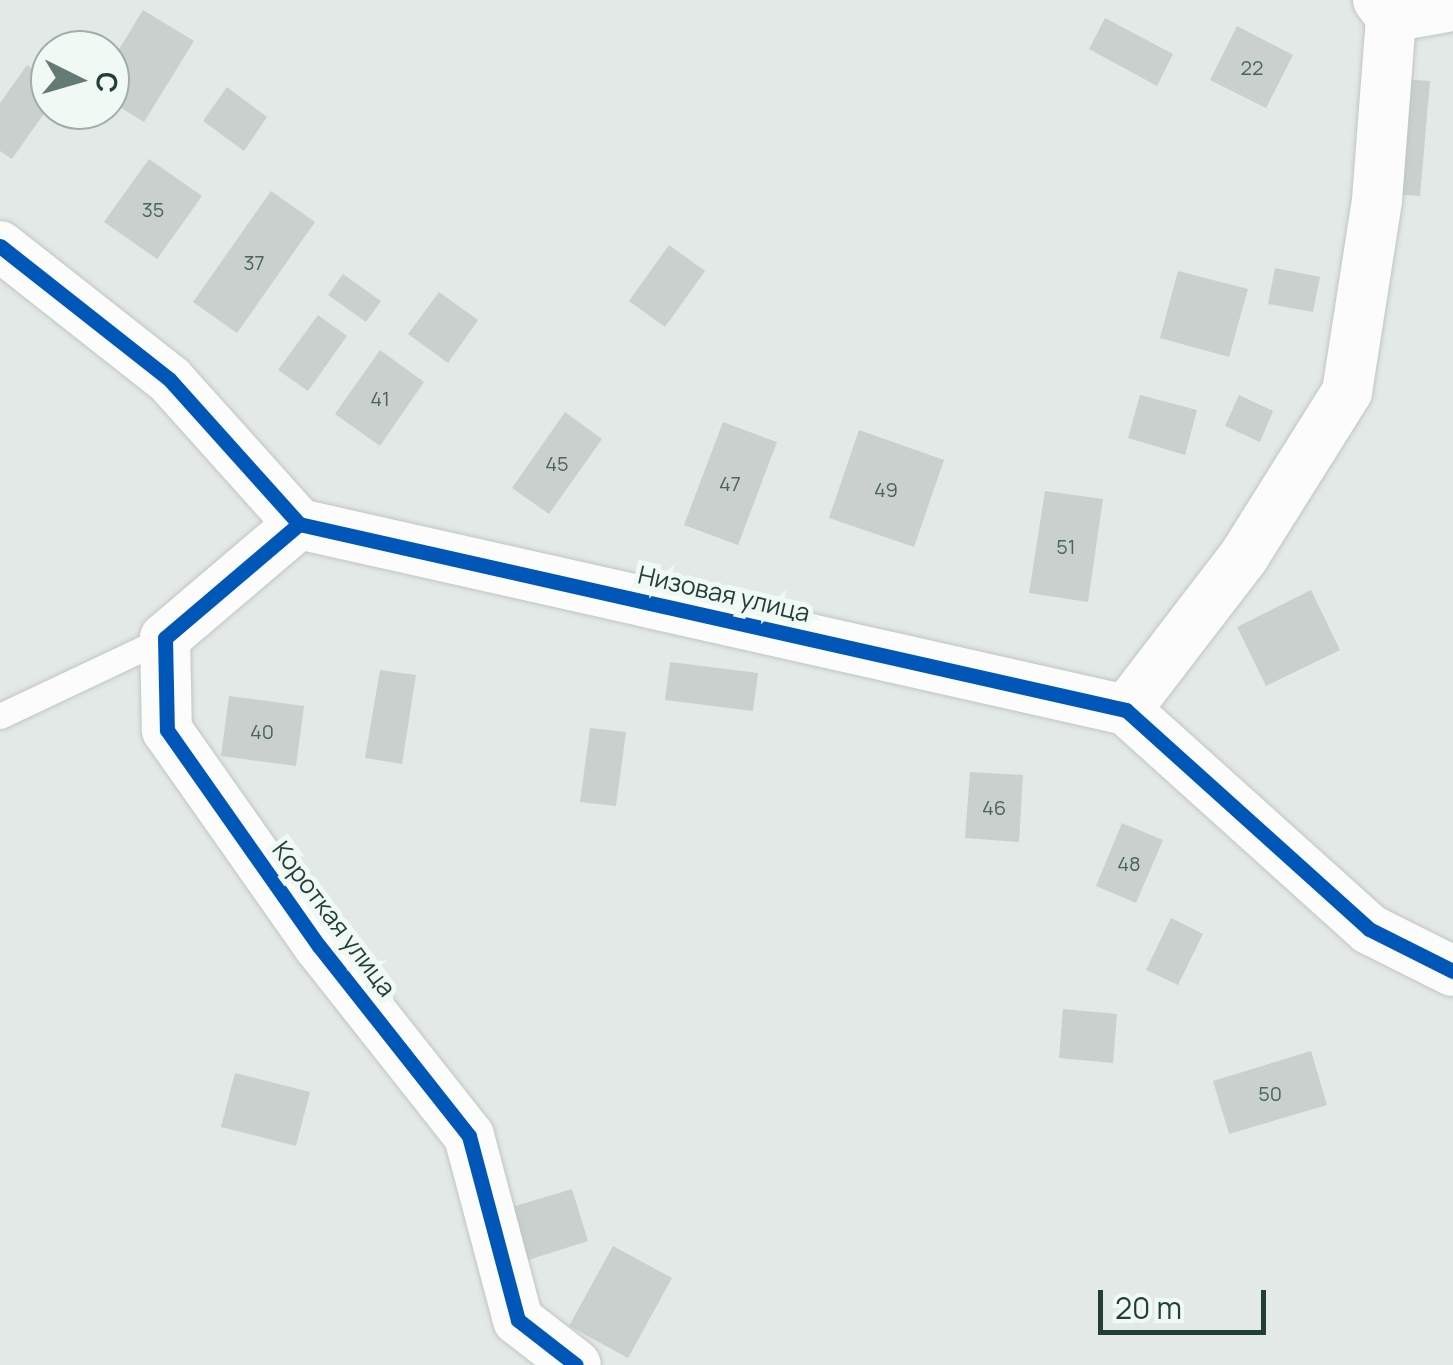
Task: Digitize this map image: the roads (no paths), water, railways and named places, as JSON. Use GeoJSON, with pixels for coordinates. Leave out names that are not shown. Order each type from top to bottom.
{"type":"FeatureCollection","features":[{"type":"Feature","properties":{"kind":"street"},"geometry":{"type":"LineString","coordinates":[[1126,710],[1244,556],[1347,392],[1377,200],[1385,9],[1453,6]]}},
{"type":"Feature","properties":{"kind":"street"},"geometry":{"type":"LineString","coordinates":[[0,246],[170,380],[299,524],[165,638]]}},
{"type":"Feature","properties":{"kind":"street","name":"Низовая улица"},"geometry":{"type":"LineString","coordinates":[[299,524],[1126,710],[1369,929],[1453,970]]}},
{"type":"Feature","properties":{"kind":"street","name":"Короткая улица"},"geometry":{"type":"LineString","coordinates":[[165,638],[167,730],[319,946],[470,1136],[518,1320],[576,1365]]}},
{"type":"Feature","properties":{"kind":"lane"},"geometry":{"type":"LineString","coordinates":[[0,716],[165,638]]}}]}
